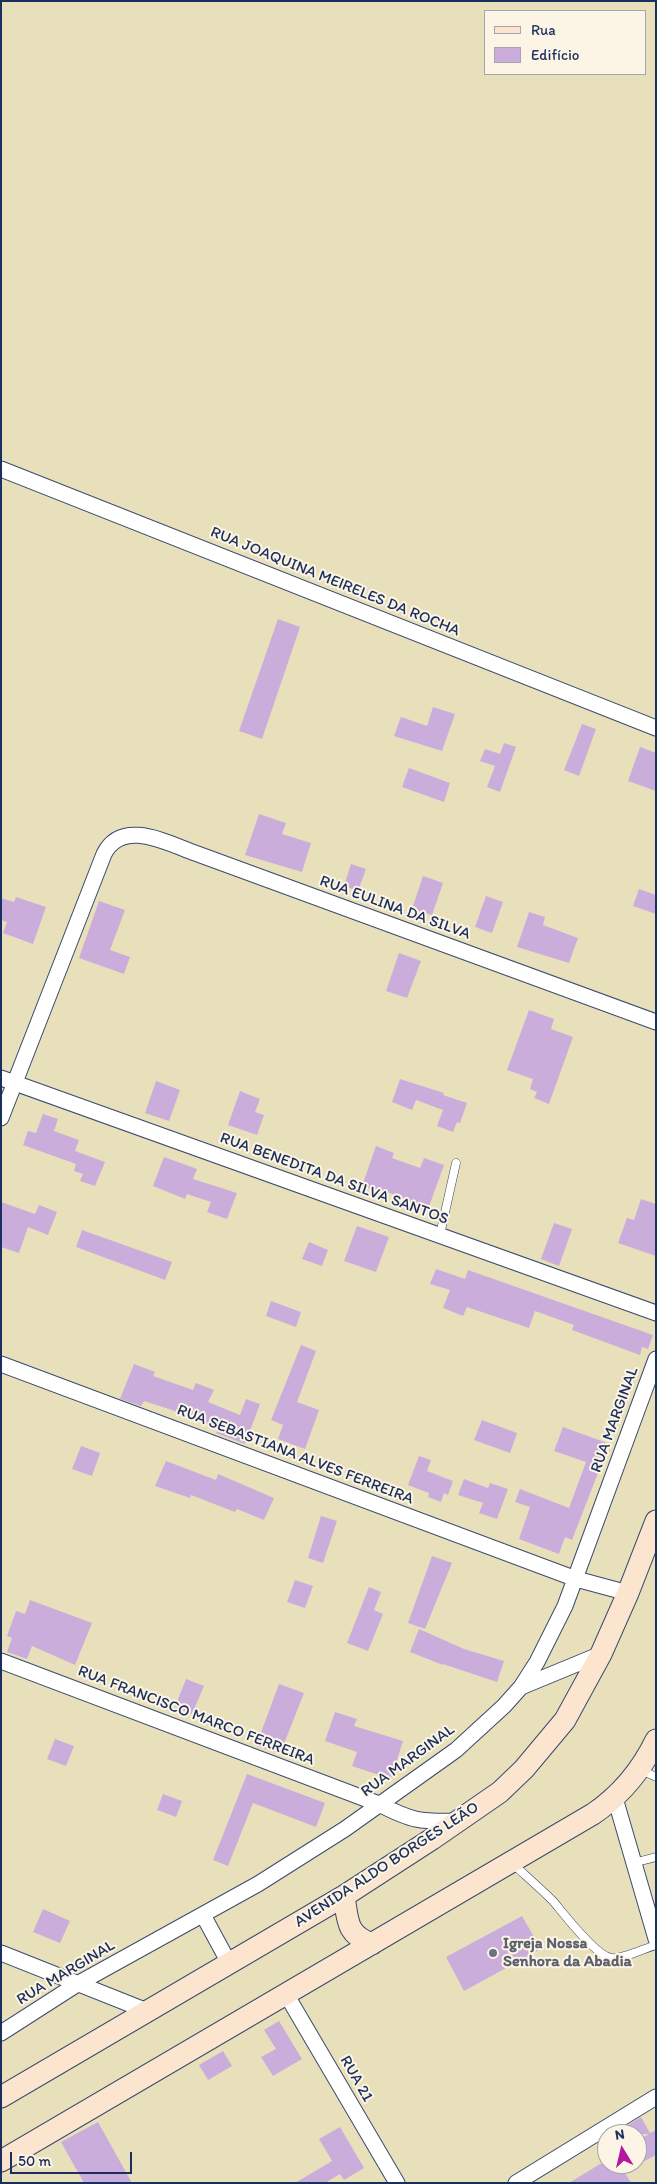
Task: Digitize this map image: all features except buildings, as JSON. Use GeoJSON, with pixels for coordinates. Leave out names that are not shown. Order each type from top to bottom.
{"type":"FeatureCollection","features":[{"type":"Feature","properties":{"kind":"street","name":"RUA JOAQUINA MEIRELES DA ROCHA"},"geometry":{"type":"LineString","coordinates":[[1,469],[656,728]]}},
{"type":"Feature","properties":{"kind":"street","name":"RUA EULINA DA SILVA"},"geometry":{"type":"LineString","coordinates":[[8,1080],[108,846],[121,836],[130,835],[147,837],[195,853],[656,1022]]}},
{"type":"Feature","properties":{"kind":"street"},"geometry":{"type":"LineString","coordinates":[[1,1118],[8,1080]]}},
{"type":"Feature","properties":{"kind":"street","name":"RUA BENEDITA DA SILVA SANTOS"},"geometry":{"type":"LineString","coordinates":[[8,1080],[656,1313]]}},
{"type":"Feature","properties":{"kind":"street","name":"RUA MARGINAL"},"geometry":{"type":"LineString","coordinates":[[1,2033],[80,1983],[203,1915],[317,1847],[456,1750],[482,1728],[521,1687],[553,1633],[576,1579],[656,1359]]}},
{"type":"Feature","properties":{"kind":"street","name":"RUA SEBASTIANA ALVES FERREIRA"},"geometry":{"type":"LineString","coordinates":[[1,1364],[576,1579],[628,1593]]}},
{"type":"Feature","properties":{"kind":"street","name":"AVENIDA ALDO BORGES LEÃO"},"geometry":{"type":"LineString","coordinates":[[1,2097],[344,1896],[500,1792],[552,1738],[565,1720],[601,1654],[628,1593],[656,1521]]}},
{"type":"Feature","properties":{"kind":"street"},"geometry":{"type":"LineString","coordinates":[[521,1687],[601,1654]]}},
{"type":"Feature","properties":{"kind":"street","name":"RUA FRANCISCO MARCO FERREIRA"},"geometry":{"type":"LineString","coordinates":[[1,1661],[379,1804],[407,1818],[420,1822],[459,1821]]}},
{"type":"Feature","properties":{"kind":"street"},"geometry":{"type":"LineString","coordinates":[[1,2161],[586,1818],[647,1773],[656,1740]]}},
{"type":"Feature","properties":{"kind":"street"},"geometry":{"type":"LineString","coordinates":[[615,1798],[632,1863],[656,1939]]}},
{"type":"Feature","properties":{"kind":"street"},"geometry":{"type":"LineString","coordinates":[[344,1896],[347,1919],[352,1931],[358,1939],[372,1944]]}},
{"type":"Feature","properties":{"kind":"street"},"geometry":{"type":"LineString","coordinates":[[203,1915],[229,1963]]}},
{"type":"Feature","properties":{"kind":"street"},"geometry":{"type":"LineString","coordinates":[[1,1953],[147,2011]]}},
{"type":"Feature","properties":{"kind":"street","name":"RUA 21"},"geometry":{"type":"LineString","coordinates":[[286,1994],[397,2183]]}},
{"type":"Feature","properties":{"kind":"street"},"geometry":{"type":"LineString","coordinates":[[516,2183],[656,2097]]}},
{"type":"Feature","properties":{"kind":"lane"},"geometry":{"type":"LineString","coordinates":[[440,1235],[456,1163]]}},
{"type":"Feature","properties":{"kind":"lane"},"geometry":{"type":"LineString","coordinates":[[632,1863],[656,1857]]}},
{"type":"Feature","properties":{"kind":"lane"},"geometry":{"type":"LineString","coordinates":[[511,1862],[552,1900],[591,1944],[604,1955],[612,1958],[656,1945]]}},
{"type":"Feature","properties":{"kind":"place","name":"Igreja Nossa Senhora da Abadia"},"geometry":{"type":"Point","coordinates":[493,1953]}}]}
